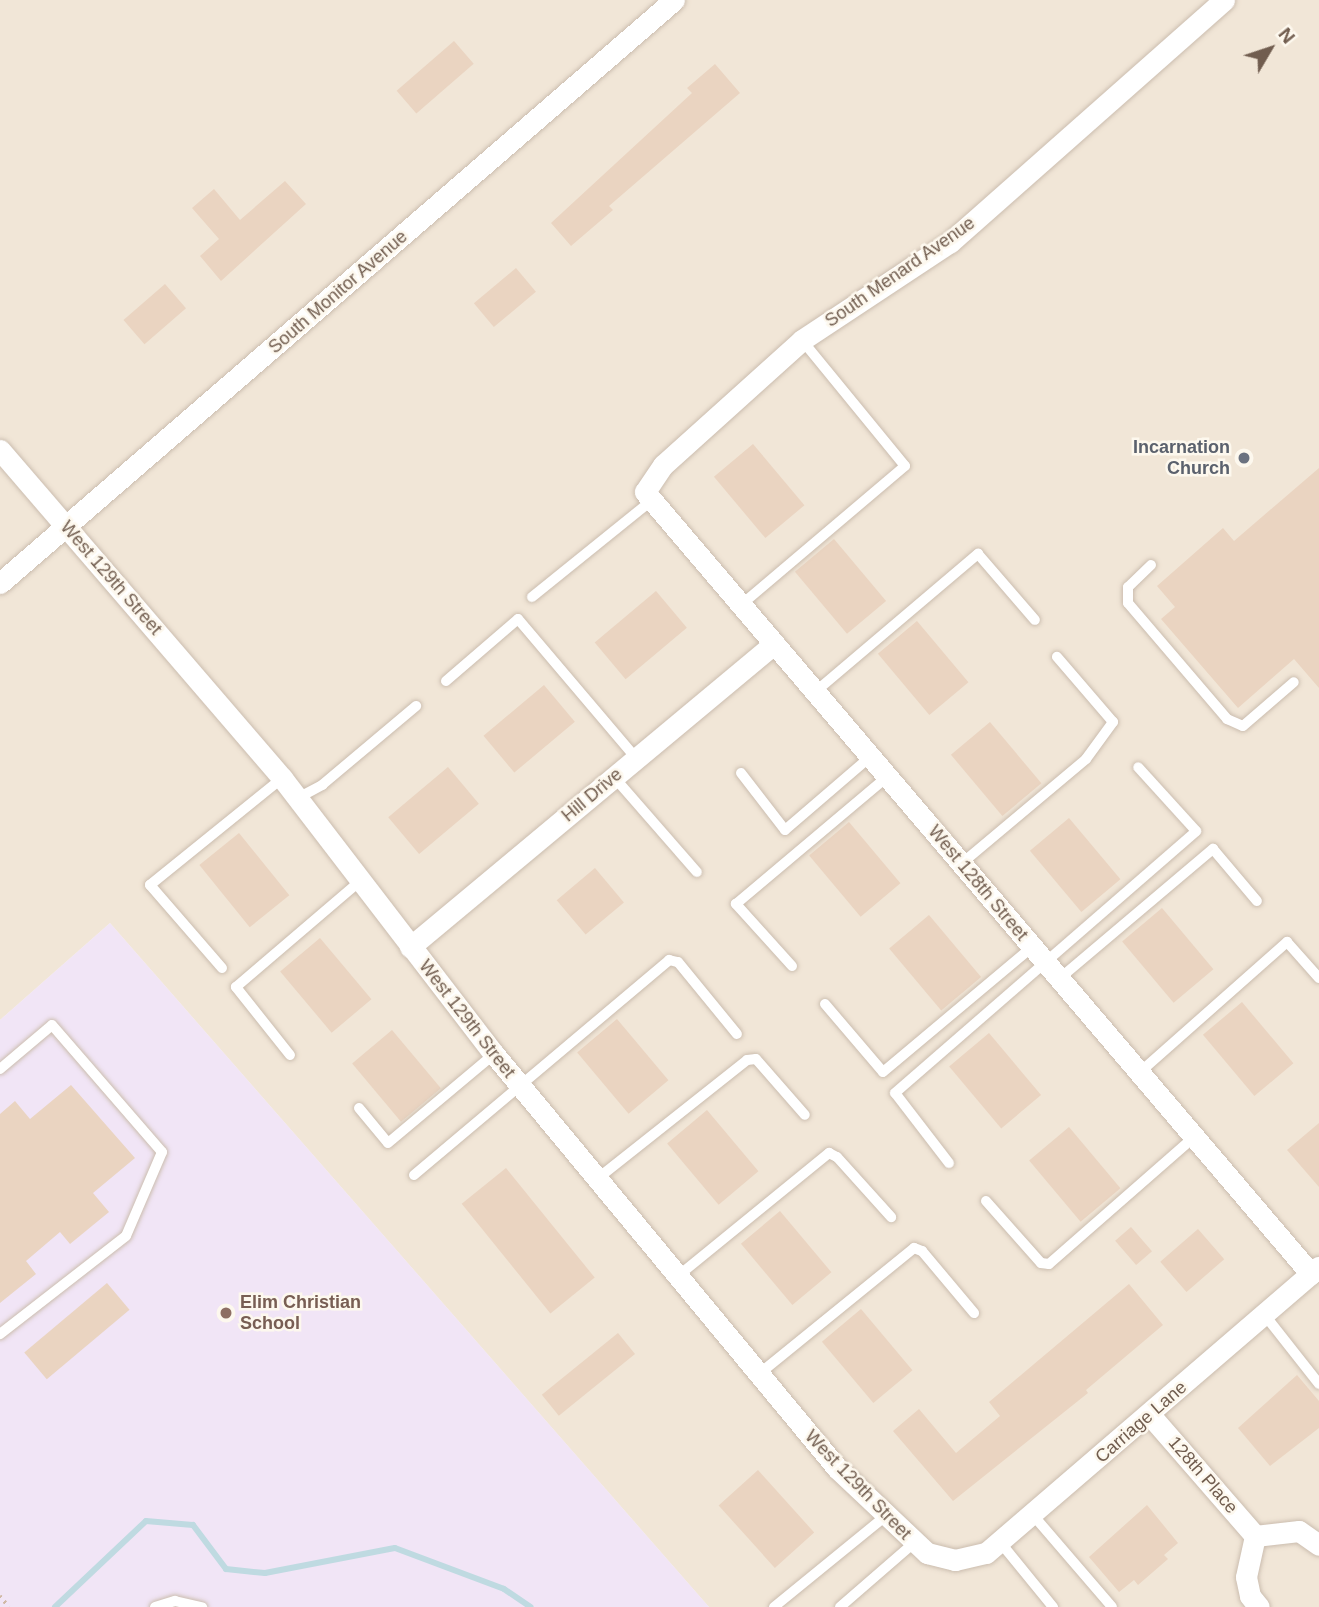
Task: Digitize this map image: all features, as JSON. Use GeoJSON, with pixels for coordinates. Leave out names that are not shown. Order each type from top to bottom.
{"type":"FeatureCollection","features":[{"type":"Feature","properties":{"kind":"street","name":"South Monitor Avenue"},"geometry":{"type":"LineString","coordinates":[[0,583],[674,0]]}},
{"type":"Feature","properties":{"kind":"street","name":"South Menard Avenue"},"geometry":{"type":"LineString","coordinates":[[649,496],[663,465],[802,340],[950,242],[1224,0]]}},
{"type":"Feature","properties":{"kind":"street","name":"West 129th Street"},"geometry":{"type":"LineString","coordinates":[[0,450],[282,778],[359,882],[494,1054],[837,1468],[888,1514],[914,1543],[927,1553],[955,1560]]}},
{"type":"Feature","properties":{"kind":"street","name":"West 128th Street"},"geometry":{"type":"LineString","coordinates":[[649,496],[1194,1137],[1316,1270]]}},
{"type":"Feature","properties":{"kind":"street","name":"Hill Drive"},"geometry":{"type":"LineString","coordinates":[[410,947],[774,644]]}},
{"type":"Feature","properties":{"kind":"street","name":"Carriage Lane"},"geometry":{"type":"LineString","coordinates":[[955,1560],[986,1553],[1000,1542],[1316,1270]]}},
{"type":"Feature","properties":{"kind":"street","name":"128th Place"},"geometry":{"type":"LineString","coordinates":[[1150,1415],[1255,1536]]}},
{"type":"Feature","properties":{"kind":"street"},"geometry":{"type":"LineString","coordinates":[[1259,1607],[1250,1597],[1245,1577],[1255,1536],[1299,1531],[1319,1545]]}},
{"type":"Feature","properties":{"kind":"lane"},"geometry":{"type":"LineString","coordinates":[[741,605],[905,466],[802,340]]}},
{"type":"Feature","properties":{"kind":"lane"},"geometry":{"type":"LineString","coordinates":[[532,597],[649,496]]}},
{"type":"Feature","properties":{"kind":"lane"},"geometry":{"type":"LineString","coordinates":[[815,692],[978,554],[1035,620]]}},
{"type":"Feature","properties":{"kind":"lane"},"geometry":{"type":"LineString","coordinates":[[1151,565],[1128,587],[1128,603],[1227,719],[1242,726],[1294,682]]}},
{"type":"Feature","properties":{"kind":"lane"},"geometry":{"type":"LineString","coordinates":[[446,681],[518,619],[636,758]]}},
{"type":"Feature","properties":{"kind":"lane"},"geometry":{"type":"LineString","coordinates":[[961,864],[1086,759],[1113,722],[1057,657]]}},
{"type":"Feature","properties":{"kind":"lane"},"geometry":{"type":"LineString","coordinates":[[296,799],[322,785],[416,706]]}},
{"type":"Feature","properties":{"kind":"lane"},"geometry":{"type":"LineString","coordinates":[[741,773],[785,830],[870,757]]}},
{"type":"Feature","properties":{"kind":"lane"},"geometry":{"type":"LineString","coordinates":[[1053,972],[1196,831],[1138,767]]}},
{"type":"Feature","properties":{"kind":"lane"},"geometry":{"type":"LineString","coordinates":[[792,965],[736,904],[887,776]]}},
{"type":"Feature","properties":{"kind":"lane"},"geometry":{"type":"LineString","coordinates":[[614,777],[697,872]]}},
{"type":"Feature","properties":{"kind":"lane"},"geometry":{"type":"LineString","coordinates":[[222,968],[150,885],[282,778]]}},
{"type":"Feature","properties":{"kind":"lane"},"geometry":{"type":"LineString","coordinates":[[950,1163],[895,1093],[1213,849],[1257,901]]}},
{"type":"Feature","properties":{"kind":"lane"},"geometry":{"type":"LineString","coordinates":[[290,1055],[236,987],[359,882]]}},
{"type":"Feature","properties":{"kind":"lane"},"geometry":{"type":"LineString","coordinates":[[1139,1073],[1287,942],[1319,978]]}},
{"type":"Feature","properties":{"kind":"lane"},"geometry":{"type":"LineString","coordinates":[[825,1004],[883,1072],[1032,947]]}},
{"type":"Feature","properties":{"kind":"lane"},"geometry":{"type":"LineString","coordinates":[[414,1175],[669,960],[678,962],[737,1034]]}},
{"type":"Feature","properties":{"kind":"lane"},"geometry":{"type":"LineString","coordinates":[[0,1069],[52,1025],[162,1152],[126,1236],[0,1334]]}},
{"type":"Feature","properties":{"kind":"lane"},"geometry":{"type":"LineString","coordinates":[[359,1108],[388,1143],[494,1054]]}},
{"type":"Feature","properties":{"kind":"lane"},"geometry":{"type":"LineString","coordinates":[[597,1179],[747,1060],[756,1059],[806,1115]]}},
{"type":"Feature","properties":{"kind":"lane"},"geometry":{"type":"LineString","coordinates":[[986,1201],[1041,1263],[1049,1264],[1194,1137]]}},
{"type":"Feature","properties":{"kind":"lane"},"geometry":{"type":"LineString","coordinates":[[678,1276],[829,1153],[837,1157],[891,1217]]}},
{"type":"Feature","properties":{"kind":"lane"},"geometry":{"type":"LineString","coordinates":[[759,1374],[914,1248],[922,1251],[974,1313]]}},
{"type":"Feature","properties":{"kind":"lane"},"geometry":{"type":"LineString","coordinates":[[1264,1314],[1319,1384]]}},
{"type":"Feature","properties":{"kind":"lane"},"geometry":{"type":"LineString","coordinates":[[774,1607],[888,1514]]}},
{"type":"Feature","properties":{"kind":"lane"},"geometry":{"type":"LineString","coordinates":[[1033,1515],[1112,1607]]}},
{"type":"Feature","properties":{"kind":"lane"},"geometry":{"type":"LineString","coordinates":[[1000,1542],[1053,1607]]}},
{"type":"Feature","properties":{"kind":"lane"},"geometry":{"type":"LineString","coordinates":[[840,1607],[914,1543]]}},
{"type":"Feature","properties":{"kind":"lane"},"geometry":{"type":"LineString","coordinates":[[155,1607],[175,1601],[202,1607]]}},
{"type":"Feature","properties":{"kind":"path"},"geometry":{"type":"LineString","coordinates":[[0,1596],[9,1607]]}},
{"type":"Feature","properties":{"kind":"shaded area"},"geometry":{"type":"Polygon","coordinates":[[[0,0],[1319,0],[1319,1607],[709,1607],[110,923],[0,1020],[0,0]]]}},
{"type":"Feature","properties":{"kind":"shaded area","name":"Elim Christian School"},"geometry":{"type":"Polygon","coordinates":[[[110,923],[709,1607],[0,1607],[0,1020],[110,923]]]}},
{"type":"Feature","properties":{"kind":"building"},"geometry":{"type":"Polygon","coordinates":[[[454,41],[474,64],[416,114],[397,91],[454,41]]]}},
{"type":"Feature","properties":{"kind":"building"},"geometry":{"type":"Polygon","coordinates":[[[715,64],[740,93],[609,206],[613,210],[571,246],[551,223],[692,93],[687,88],[715,64]]]}},
{"type":"Feature","properties":{"kind":"building"},"geometry":{"type":"Polygon","coordinates":[[[285,181],[306,204],[221,281],[200,256],[219,239],[192,208],[214,189],[240,220],[285,181]]]}},
{"type":"Feature","properties":{"kind":"building"},"geometry":{"type":"Polygon","coordinates":[[[516,268],[536,292],[494,327],[474,303],[516,268]]]}},
{"type":"Feature","properties":{"kind":"building"},"geometry":{"type":"Polygon","coordinates":[[[165,284],[186,308],[144,344],[123,320],[165,284]]]}},
{"type":"Feature","properties":{"kind":"building"},"geometry":{"type":"Polygon","coordinates":[[[753,444],[804,505],[765,538],[714,477],[753,444]]]}},
{"type":"Feature","properties":{"kind":"building"},"geometry":{"type":"Polygon","coordinates":[[[1319,468],[1319,688],[1294,659],[1238,708],[1161,619],[1175,607],[1157,586],[1223,528],[1234,541],[1319,468]]]}},
{"type":"Feature","properties":{"kind":"building"},"geometry":{"type":"Polygon","coordinates":[[[834,539],[886,601],[847,634],[795,572],[834,539]]]}},
{"type":"Feature","properties":{"kind":"building"},"geometry":{"type":"Polygon","coordinates":[[[656,591],[687,628],[626,679],[595,642],[656,591]]]}},
{"type":"Feature","properties":{"kind":"building"},"geometry":{"type":"Polygon","coordinates":[[[917,621],[968,682],[929,715],[878,654],[917,621]]]}},
{"type":"Feature","properties":{"kind":"building"},"geometry":{"type":"Polygon","coordinates":[[[544,685],[575,722],[514,773],[483,736],[544,685]]]}},
{"type":"Feature","properties":{"kind":"building"},"geometry":{"type":"Polygon","coordinates":[[[990,722],[1041,783],[1002,816],[951,755],[990,722]]]}},
{"type":"Feature","properties":{"kind":"building"},"geometry":{"type":"Polygon","coordinates":[[[448,767],[479,804],[419,854],[388,817],[448,767]]]}},
{"type":"Feature","properties":{"kind":"building"},"geometry":{"type":"Polygon","coordinates":[[[1069,818],[1120,879],[1081,912],[1030,851],[1069,818]]]}},
{"type":"Feature","properties":{"kind":"building"},"geometry":{"type":"Polygon","coordinates":[[[849,822],[900,883],[861,917],[809,855],[849,822]]]}},
{"type":"Feature","properties":{"kind":"building"},"geometry":{"type":"Polygon","coordinates":[[[239,833],[289,895],[250,927],[199,865],[239,833]]]}},
{"type":"Feature","properties":{"kind":"building"},"geometry":{"type":"Polygon","coordinates":[[[595,868],[624,902],[586,935],[557,900],[595,868]]]}},
{"type":"Feature","properties":{"kind":"building"},"geometry":{"type":"Polygon","coordinates":[[[1162,908],[1213,969],[1174,1003],[1122,941],[1162,908]]]}},
{"type":"Feature","properties":{"kind":"building"},"geometry":{"type":"Polygon","coordinates":[[[929,915],[981,977],[941,1010],[889,948],[929,915]]]}},
{"type":"Feature","properties":{"kind":"building"},"geometry":{"type":"Polygon","coordinates":[[[320,938],[371,999],[332,1033],[280,971],[320,938]]]}},
{"type":"Feature","properties":{"kind":"building"},"geometry":{"type":"Polygon","coordinates":[[[1242,1002],[1293,1063],[1254,1096],[1203,1035],[1242,1002]]]}},
{"type":"Feature","properties":{"kind":"building"},"geometry":{"type":"Polygon","coordinates":[[[617,1019],[668,1080],[629,1114],[577,1052],[617,1019]]]}},
{"type":"Feature","properties":{"kind":"building"},"geometry":{"type":"Polygon","coordinates":[[[392,1030],[441,1088],[401,1122],[352,1063],[392,1030]]]}},
{"type":"Feature","properties":{"kind":"building"},"geometry":{"type":"Polygon","coordinates":[[[989,1033],[1041,1095],[1001,1128],[949,1066],[989,1033]]]}},
{"type":"Feature","properties":{"kind":"building"},"geometry":{"type":"Polygon","coordinates":[[[71,1085],[135,1158],[93,1193],[109,1212],[70,1244],[60,1232],[26,1261],[36,1274],[0,1303],[0,1114],[15,1101],[30,1119],[71,1085]]]}},
{"type":"Feature","properties":{"kind":"building"},"geometry":{"type":"Polygon","coordinates":[[[707,1110],[758,1171],[719,1205],[667,1143],[707,1110]]]}},
{"type":"Feature","properties":{"kind":"building"},"geometry":{"type":"Polygon","coordinates":[[[1319,1123],[1319,1187],[1287,1150],[1319,1123]]]}},
{"type":"Feature","properties":{"kind":"building"},"geometry":{"type":"Polygon","coordinates":[[[1069,1127],[1120,1188],[1081,1222],[1029,1160],[1069,1127]]]}},
{"type":"Feature","properties":{"kind":"building"},"geometry":{"type":"Polygon","coordinates":[[[506,1168],[595,1278],[550,1313],[462,1204],[506,1168]]]}},
{"type":"Feature","properties":{"kind":"building"},"geometry":{"type":"Polygon","coordinates":[[[780,1211],[831,1272],[792,1305],[741,1244],[780,1211]]]}},
{"type":"Feature","properties":{"kind":"building"},"geometry":{"type":"Polygon","coordinates":[[[1131,1227],[1152,1251],[1136,1265],[1115,1241],[1131,1227]]]}},
{"type":"Feature","properties":{"kind":"building"},"geometry":{"type":"Polygon","coordinates":[[[1198,1229],[1224,1259],[1187,1292],[1160,1262],[1198,1229]]]}},
{"type":"Feature","properties":{"kind":"building"},"geometry":{"type":"Polygon","coordinates":[[[107,1283],[129,1310],[47,1379],[24,1352],[107,1283]]]}},
{"type":"Feature","properties":{"kind":"building"},"geometry":{"type":"Polygon","coordinates":[[[1129,1284],[1163,1325],[1086,1390],[1088,1393],[953,1501],[893,1431],[919,1409],[956,1453],[1000,1416],[989,1402],[1129,1284]]]}},
{"type":"Feature","properties":{"kind":"building"},"geometry":{"type":"Polygon","coordinates":[[[861,1309],[912,1370],[873,1403],[822,1342],[861,1309]]]}},
{"type":"Feature","properties":{"kind":"building"},"geometry":{"type":"Polygon","coordinates":[[[618,1333],[635,1354],[559,1416],[542,1395],[618,1333]]]}},
{"type":"Feature","properties":{"kind":"building"},"geometry":{"type":"Polygon","coordinates":[[[1297,1375],[1319,1401],[1319,1428],[1270,1466],[1238,1428],[1297,1375]]]}},
{"type":"Feature","properties":{"kind":"building"},"geometry":{"type":"Polygon","coordinates":[[[758,1470],[814,1532],[775,1568],[719,1505],[758,1470]]]}},
{"type":"Feature","properties":{"kind":"building"},"geometry":{"type":"Polygon","coordinates":[[[1147,1505],[1178,1543],[1164,1555],[1168,1559],[1138,1585],[1134,1580],[1119,1592],[1089,1557],[1147,1505]]]}},
{"type":"Feature","properties":{"kind":"waterway"},"geometry":{"type":"LineString","coordinates":[[55,1607],[146,1521],[193,1525],[226,1569],[265,1573],[395,1548],[504,1589],[531,1607]]}},
{"type":"Feature","properties":{"kind":"place","name":"Incarnation Church"},"geometry":{"type":"Point","coordinates":[1244,458]}},
{"type":"Feature","properties":{"kind":"place","name":"Elim Christian School"},"geometry":{"type":"Point","coordinates":[226,1313]}}]}
